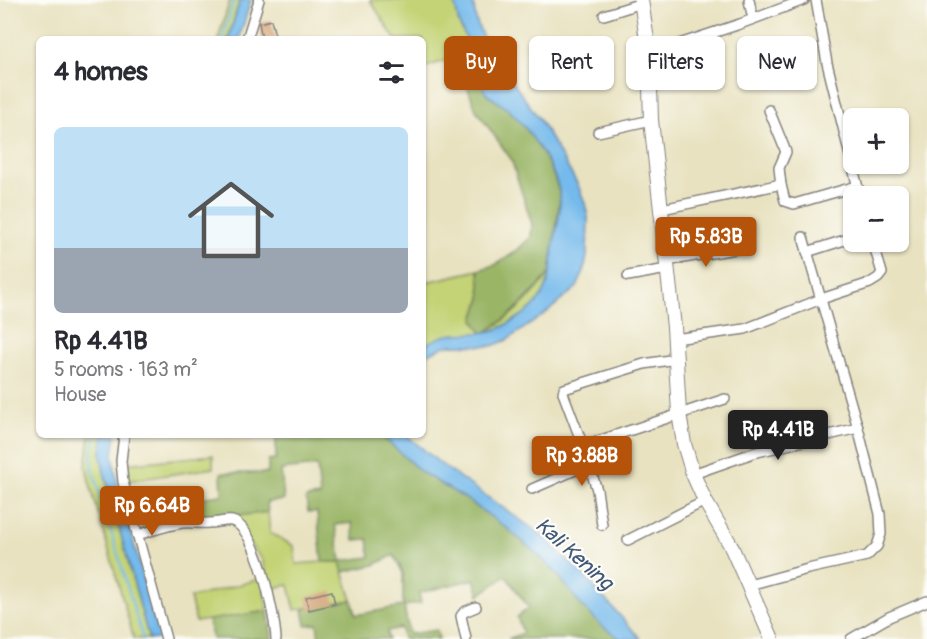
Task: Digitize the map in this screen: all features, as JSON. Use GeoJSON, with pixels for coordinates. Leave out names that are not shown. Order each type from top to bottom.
{"type":"FeatureCollection","features":[{"type":"Feature","properties":{"kind":"main road"},"geometry":{"type":"LineString","coordinates":[[642,2],[647,36]]}},
{"type":"Feature","properties":{"kind":"main road"},"geometry":{"type":"LineString","coordinates":[[650,90],[651,120],[675,339],[679,413],[684,444],[693,474],[705,501],[730,544],[772,639]]}},
{"type":"Feature","properties":{"kind":"street"},"geometry":{"type":"LineString","coordinates":[[248,36],[259,0]]}},
{"type":"Feature","properties":{"kind":"street"},"geometry":{"type":"LineString","coordinates":[[749,0],[753,20]]}},
{"type":"Feature","properties":{"kind":"street"},"geometry":{"type":"LineString","coordinates":[[704,36],[804,0]]}},
{"type":"Feature","properties":{"kind":"street"},"geometry":{"type":"LineString","coordinates":[[816,0],[827,63],[857,186]]}},
{"type":"Feature","properties":{"kind":"street"},"geometry":{"type":"LineString","coordinates":[[604,15],[642,2]]}},
{"type":"Feature","properties":{"kind":"street"},"geometry":{"type":"LineString","coordinates":[[770,110],[786,152],[779,168],[785,201],[790,204],[843,190]]}},
{"type":"Feature","properties":{"kind":"street"},"geometry":{"type":"LineString","coordinates":[[598,132],[651,120]]}},
{"type":"Feature","properties":{"kind":"street"},"geometry":{"type":"LineString","coordinates":[[662,209],[781,185]]}},
{"type":"Feature","properties":{"kind":"street"},"geometry":{"type":"LineString","coordinates":[[749,585],[867,556],[874,551],[881,534],[880,514],[858,428],[803,237]]}},
{"type":"Feature","properties":{"kind":"street"},"geometry":{"type":"LineString","coordinates":[[807,252],[843,241]]}},
{"type":"Feature","properties":{"kind":"street"},"geometry":{"type":"LineString","coordinates":[[628,276],[741,248]]}},
{"type":"Feature","properties":{"kind":"street"},"geometry":{"type":"LineString","coordinates":[[675,339],[745,329],[821,299],[870,283],[882,273],[876,252]]}},
{"type":"Feature","properties":{"kind":"street"},"geometry":{"type":"LineString","coordinates":[[602,525],[597,490],[563,393],[564,389],[644,364],[676,359]]}},
{"type":"Feature","properties":{"kind":"street"},"geometry":{"type":"LineString","coordinates":[[583,446],[725,399]]}},
{"type":"Feature","properties":{"kind":"street"},"geometry":{"type":"LineString","coordinates":[[693,474],[753,453],[858,428]]}},
{"type":"Feature","properties":{"kind":"street"},"geometry":{"type":"LineString","coordinates":[[123,438],[121,452],[122,471],[166,639]]}},
{"type":"Feature","properties":{"kind":"street"},"geometry":{"type":"LineString","coordinates":[[532,489],[589,464]]}},
{"type":"Feature","properties":{"kind":"street"},"geometry":{"type":"LineString","coordinates":[[628,540],[705,501]]}},
{"type":"Feature","properties":{"kind":"street"},"geometry":{"type":"LineString","coordinates":[[137,535],[181,523],[202,524],[228,521],[238,524],[261,566],[276,639]]}},
{"type":"Feature","properties":{"kind":"street"},"geometry":{"type":"LineString","coordinates":[[851,639],[897,613],[927,601]]}},
{"type":"Feature","properties":{"kind":"street"},"geometry":{"type":"LineString","coordinates":[[466,639],[461,615],[476,608]]}},
{"type":"Feature","properties":{"kind":"green space"},"geometry":{"type":"Polygon","coordinates":[[[230,0],[240,0],[229,36],[219,36],[230,0]]]}},
{"type":"Feature","properties":{"kind":"green space"},"geometry":{"type":"Polygon","coordinates":[[[370,0],[454,0],[459,24],[465,36],[444,36],[444,61],[426,67],[426,36],[393,36],[370,0]]]}},
{"type":"Feature","properties":{"kind":"green space"},"geometry":{"type":"Polygon","coordinates":[[[469,90],[484,90],[517,118],[548,163],[560,198],[550,272],[509,316],[483,334],[474,320],[481,298],[479,270],[497,264],[514,253],[531,237],[532,224],[511,159],[476,110],[469,90]]]}},
{"type":"Feature","properties":{"kind":"green space"},"geometry":{"type":"Polygon","coordinates":[[[479,270],[481,298],[474,320],[483,334],[446,337],[426,344],[426,282],[479,270]]]}},
{"type":"Feature","properties":{"kind":"green space"},"geometry":{"type":"Polygon","coordinates":[[[550,272],[545,293],[537,304],[514,321],[484,334],[520,307],[537,290],[550,272]]]}},
{"type":"Feature","properties":{"kind":"green space"},"geometry":{"type":"Polygon","coordinates":[[[90,438],[103,438],[101,455],[104,472],[149,639],[134,639],[86,466],[90,438]]]}},
{"type":"Feature","properties":{"kind":"green space"},"geometry":{"type":"Polygon","coordinates":[[[276,438],[384,438],[421,472],[466,499],[508,529],[558,575],[591,615],[621,639],[508,639],[523,633],[517,617],[529,608],[506,576],[479,595],[474,579],[419,593],[421,603],[404,606],[409,634],[437,630],[439,639],[403,639],[401,628],[387,631],[388,639],[350,639],[349,636],[319,639],[317,624],[306,625],[303,609],[352,600],[356,615],[403,606],[403,573],[394,555],[374,565],[343,572],[340,562],[322,562],[317,512],[308,512],[306,498],[320,496],[317,466],[281,470],[284,500],[267,502],[268,512],[201,520],[198,498],[222,495],[221,473],[268,473],[268,460],[276,459],[276,438]],[[352,523],[335,525],[341,561],[370,557],[368,539],[354,540],[352,523]]]}},
{"type":"Feature","properties":{"kind":"green space"},"geometry":{"type":"Polygon","coordinates":[[[213,455],[213,468],[128,481],[126,464],[213,455]]]}},
{"type":"Feature","properties":{"kind":"green space"},"geometry":{"type":"Polygon","coordinates":[[[268,512],[270,533],[294,546],[296,564],[340,562],[352,600],[295,610],[289,585],[264,590],[268,611],[196,622],[190,598],[267,577],[262,559],[228,517],[268,512]]]}},
{"type":"Feature","properties":{"kind":"green space"},"geometry":{"type":"Polygon","coordinates":[[[268,611],[272,639],[212,639],[208,620],[268,611]]]}},
{"type":"Feature","properties":{"kind":"water"},"geometry":{"type":"Polygon","coordinates":[[[240,0],[251,0],[240,36],[229,36],[240,0]]]}},
{"type":"Feature","properties":{"kind":"water"},"geometry":{"type":"Polygon","coordinates":[[[454,0],[473,0],[476,20],[482,36],[465,36],[459,24],[454,0]]]}},
{"type":"Feature","properties":{"kind":"water"},"geometry":{"type":"Polygon","coordinates":[[[517,88],[540,120],[578,185],[588,217],[587,256],[584,271],[577,287],[545,314],[507,340],[492,346],[451,345],[426,355],[426,344],[435,339],[448,335],[495,330],[526,312],[541,297],[546,288],[552,264],[560,212],[559,189],[555,177],[542,152],[517,118],[484,91],[517,90],[517,88]]]}},
{"type":"Feature","properties":{"kind":"water"},"geometry":{"type":"Polygon","coordinates":[[[103,438],[116,438],[113,455],[118,488],[161,639],[149,639],[101,455],[103,438]]]}},
{"type":"Feature","properties":{"kind":"water"},"geometry":{"type":"Polygon","coordinates":[[[384,438],[410,438],[446,468],[539,533],[584,576],[641,639],[621,639],[602,626],[580,604],[558,575],[508,529],[466,499],[421,472],[384,438]]]}},
{"type":"Feature","properties":{"kind":"building"},"geometry":{"type":"Polygon","coordinates":[[[271,20],[275,36],[261,36],[259,23],[271,20]]]}},
{"type":"Feature","properties":{"kind":"building"},"geometry":{"type":"Polygon","coordinates":[[[332,591],[335,604],[309,610],[306,597],[332,591]]]}},
{"type":"Feature","properties":{"kind":"waterway"},"geometry":{"type":"LineString","coordinates":[[223,36],[234,0]]}},
{"type":"Feature","properties":{"kind":"waterway"},"geometry":{"type":"LineString","coordinates":[[95,438],[91,456],[93,471],[143,639]]}},
{"type":"Feature","properties":{"kind":"water label","name":"Kali Kening"},"geometry":{"type":"Point","coordinates":[574,554]}}]}
